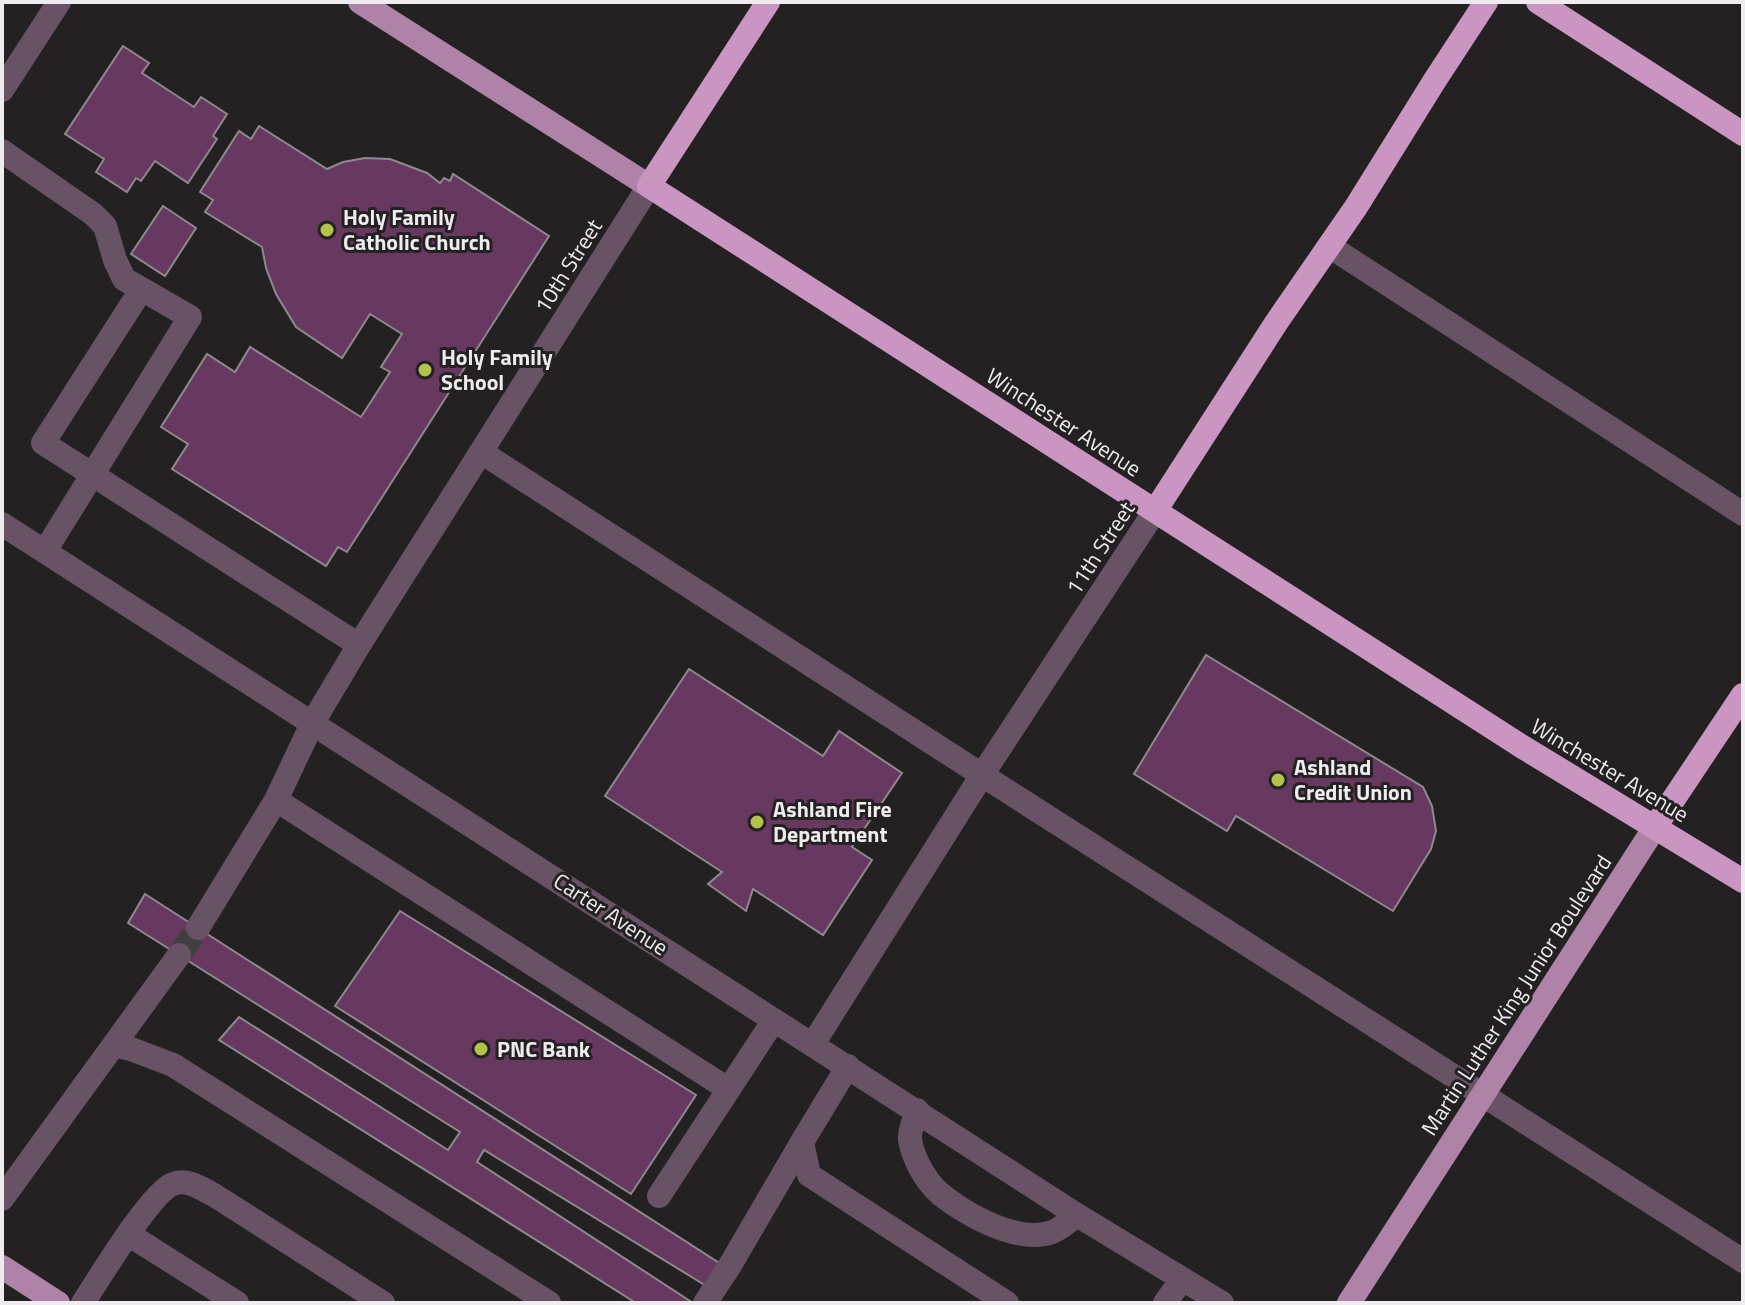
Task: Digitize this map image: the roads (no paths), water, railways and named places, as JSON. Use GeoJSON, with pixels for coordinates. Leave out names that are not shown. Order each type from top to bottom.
{"type":"FeatureCollection","features":[{"type":"Feature","properties":{"kind":"highway","name":"10th Street"},"geometry":{"type":"LineString","coordinates":[[649,186],[768,2]]}},
{"type":"Feature","properties":{"kind":"highway","name":"11th Street"},"geometry":{"type":"LineString","coordinates":[[1155,511],[1276,323],[1356,207],[1486,2]]}},
{"type":"Feature","properties":{"kind":"highway"},"geometry":{"type":"LineString","coordinates":[[1538,2],[1743,134]]}},
{"type":"Feature","properties":{"kind":"highway","name":"Winchester Avenue"},"geometry":{"type":"LineString","coordinates":[[649,186],[1521,746],[1743,881]]}},
{"type":"Feature","properties":{"kind":"highway","name":"Martin Luther King Junior Boulevard"},"geometry":{"type":"LineString","coordinates":[[1655,827],[1743,695]]}},
{"type":"Feature","properties":{"kind":"main road","name":"Winchester Avenue"},"geometry":{"type":"LineString","coordinates":[[360,2],[649,186]]}},
{"type":"Feature","properties":{"kind":"main road","name":"Martin Luther King Junior Boulevard"},"geometry":{"type":"LineString","coordinates":[[1349,1303],[1655,827]]}},
{"type":"Feature","properties":{"kind":"main road"},"geometry":{"type":"LineString","coordinates":[[2,1267],[27,1295],[58,1303]]}},
{"type":"Feature","properties":{"kind":"street"},"geometry":{"type":"LineString","coordinates":[[2,90],[59,2]]}},
{"type":"Feature","properties":{"kind":"street"},"geometry":{"type":"LineString","coordinates":[[2,151],[93,214],[105,226],[124,279],[190,317],[45,551]]}},
{"type":"Feature","properties":{"kind":"street","name":"10th Street"},"geometry":{"type":"LineString","coordinates":[[198,928],[276,800],[313,722],[359,645],[649,186]]}},
{"type":"Feature","properties":{"kind":"street"},"geometry":{"type":"LineString","coordinates":[[1329,246],[1743,514]]}},
{"type":"Feature","properties":{"kind":"street"},"geometry":{"type":"LineString","coordinates":[[141,290],[43,443],[359,645]]}},
{"type":"Feature","properties":{"kind":"street"},"geometry":{"type":"LineString","coordinates":[[481,452],[1743,1261]]}},
{"type":"Feature","properties":{"kind":"street","name":"11th Street"},"geometry":{"type":"LineString","coordinates":[[813,1044],[982,775],[1155,511]]}},
{"type":"Feature","properties":{"kind":"street","name":"Carter Avenue"},"geometry":{"type":"LineString","coordinates":[[2,524],[1077,1215],[1222,1303]]}},
{"type":"Feature","properties":{"kind":"street"},"geometry":{"type":"LineString","coordinates":[[276,800],[728,1089]]}},
{"type":"Feature","properties":{"kind":"street"},"geometry":{"type":"LineString","coordinates":[[2,1199],[179,955]]}},
{"type":"Feature","properties":{"kind":"street"},"geometry":{"type":"LineString","coordinates":[[659,1196],[774,1020]]}},
{"type":"Feature","properties":{"kind":"street"},"geometry":{"type":"LineString","coordinates":[[114,1045],[173,1065],[549,1303]]}},
{"type":"Feature","properties":{"kind":"street"},"geometry":{"type":"LineString","coordinates":[[705,1303],[848,1066]]}},
{"type":"Feature","properties":{"kind":"street"},"geometry":{"type":"LineString","coordinates":[[917,1110],[909,1136],[914,1155],[935,1188],[955,1203],[994,1227],[1013,1232],[1052,1232],[1077,1215]]}},
{"type":"Feature","properties":{"kind":"street"},"geometry":{"type":"LineString","coordinates":[[802,1142],[809,1175],[1007,1303]]}},
{"type":"Feature","properties":{"kind":"street"},"geometry":{"type":"LineString","coordinates":[[83,1303],[128,1234],[163,1190],[175,1183],[189,1183],[214,1195],[383,1303]]}},
{"type":"Feature","properties":{"kind":"street"},"geometry":{"type":"LineString","coordinates":[[128,1234],[237,1303]]}},
{"type":"Feature","properties":{"kind":"street"},"geometry":{"type":"LineString","coordinates":[[1165,1303],[1182,1279]]}},
{"type":"Feature","properties":{"kind":"tunnel"},"geometry":{"type":"LineString","coordinates":[[179,955],[198,928]]}},
{"type":"Feature","properties":{"kind":"place","name":"Holy Family Catholic Church"},"geometry":{"type":"Point","coordinates":[327,230]}},
{"type":"Feature","properties":{"kind":"place","name":"Holy Family School"},"geometry":{"type":"Point","coordinates":[425,370]}},
{"type":"Feature","properties":{"kind":"place","name":"Ashland Credit Union"},"geometry":{"type":"Point","coordinates":[1278,780]}},
{"type":"Feature","properties":{"kind":"place","name":"Ashland Fire Department"},"geometry":{"type":"Point","coordinates":[757,822]}},
{"type":"Feature","properties":{"kind":"place","name":"PNC Bank"},"geometry":{"type":"Point","coordinates":[481,1049]}}]}
